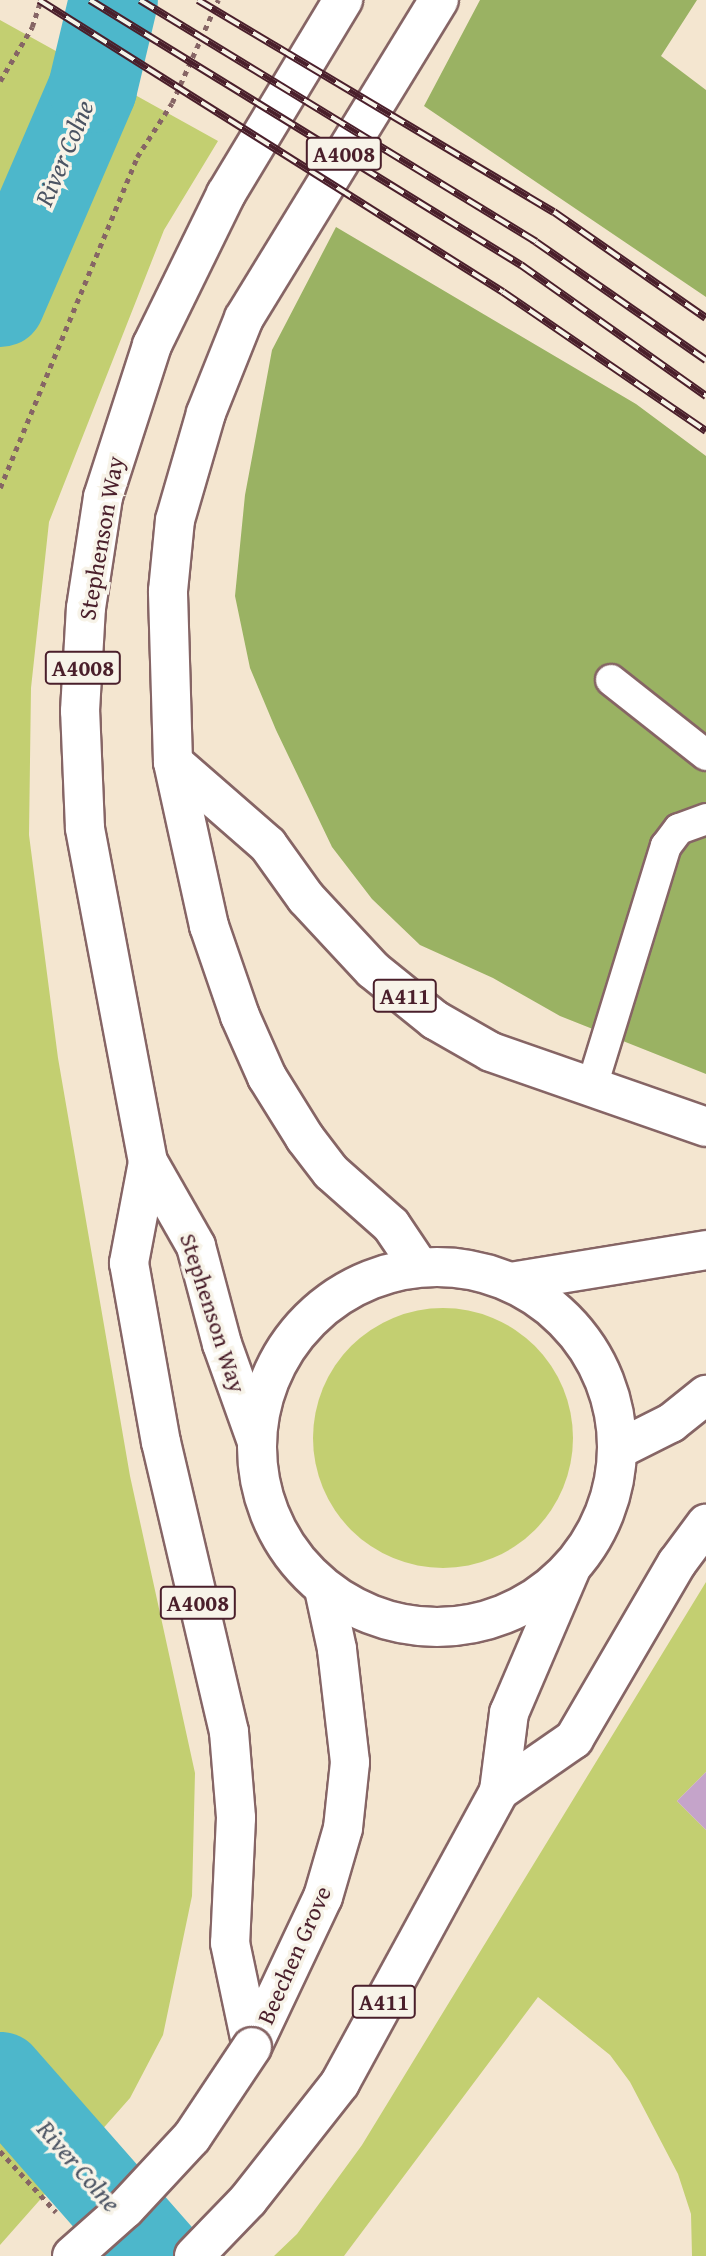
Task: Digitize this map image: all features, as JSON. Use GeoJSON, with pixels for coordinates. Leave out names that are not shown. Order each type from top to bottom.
{"type":"FeatureCollection","features":[{"type":"Feature","properties":{"kind":"main road","name":"Stephenson Way"},"geometry":{"type":"LineString","coordinates":[[256,1439],[222,1344],[196,1246],[148,1162],[85,828],[81,698],[86,608],[103,497],[123,424],[152,345],[226,194],[343,0]]}},
{"type":"Feature","properties":{"kind":"main road","name":"A4008"},"geometry":{"type":"LineString","coordinates":[[418,1265],[391,1225],[331,1172],[267,1077],[209,926],[173,762],[167,591],[175,520],[206,413],[244,318],[439,0]]}},
{"type":"Feature","properties":{"kind":"main road","name":"A411"},"geometry":{"type":"LineString","coordinates":[[173,762],[268,845],[306,898],[373,970],[435,1020],[491,1052],[706,1127]]}},
{"type":"Feature","properties":{"kind":"main road","name":"A4008"},"geometry":{"type":"LineString","coordinates":[[148,1162],[129,1263],[161,1442],[229,1732],[236,1818],[230,1942],[252,2047]]}},
{"type":"Feature","properties":{"kind":"main road"},"geometry":{"type":"LineString","coordinates":[[511,1282],[706,1250]]}},
{"type":"Feature","properties":{"kind":"main road"},"geometry":{"type":"LineString","coordinates":[[418,1265],[511,1282],[545,1301],[590,1350],[613,1405],[623,1447],[621,1481],[598,1533],[571,1568],[510,1612],[453,1627],[391,1622],[324,1589],[287,1548],[268,1508],[256,1439],[265,1380],[279,1353],[305,1323],[359,1284],[418,1265]]}},
{"type":"Feature","properties":{"kind":"main road"},"geometry":{"type":"LineString","coordinates":[[623,1447],[671,1423],[706,1395]]}},
{"type":"Feature","properties":{"kind":"main road","name":"A411"},"geometry":{"type":"LineString","coordinates":[[499,1791],[574,1738],[677,1563],[706,1524]]}},
{"type":"Feature","properties":{"kind":"main road","name":"A411"},"geometry":{"type":"LineString","coordinates":[[194,2256],[248,2200],[340,2083],[499,1791],[509,1713],[571,1568]]}},
{"type":"Feature","properties":{"kind":"main road","name":"Beechen Grove"},"geometry":{"type":"LineString","coordinates":[[68,2238],[125,2209],[192,2137],[252,2047],[323,1897],[343,1828],[350,1762],[339,1661],[324,1589]]}},
{"type":"Feature","properties":{"kind":"lane"},"geometry":{"type":"LineString","coordinates":[[611,680],[706,755]]}},
{"type":"Feature","properties":{"kind":"lane"},"geometry":{"type":"LineString","coordinates":[[592,1086],[666,846],[679,829],[706,819]]}},
{"type":"Feature","properties":{"kind":"path"},"geometry":{"type":"LineString","coordinates":[[0,81],[32,27],[41,0]]}},
{"type":"Feature","properties":{"kind":"path"},"geometry":{"type":"LineString","coordinates":[[0,488],[137,158],[172,103],[218,0]]}},
{"type":"Feature","properties":{"kind":"path"},"geometry":{"type":"LineString","coordinates":[[0,2151],[68,2238]]}},
{"type":"Feature","properties":{"kind":"green space"},"geometry":{"type":"Polygon","coordinates":[[[480,0],[697,0],[661,56],[706,90],[706,297],[424,106],[480,0]]]}},
{"type":"Feature","properties":{"kind":"green space"},"geometry":{"type":"Polygon","coordinates":[[[0,20],[218,141],[164,230],[49,522],[31,688],[29,835],[58,1058],[130,1476],[195,1773],[192,1896],[163,2035],[130,2098],[0,2245],[0,20]]]}},
{"type":"Feature","properties":{"kind":"green space"},"geometry":{"type":"Polygon","coordinates":[[[336,227],[636,404],[706,456],[706,1074],[560,1016],[493,978],[420,945],[372,899],[332,847],[276,730],[250,668],[235,596],[245,495],[272,350],[336,227]]]}},
{"type":"Feature","properties":{"kind":"green space"},"geometry":{"type":"Polygon","coordinates":[[[430,1308],[456,1308],[481,1313],[504,1323],[526,1337],[544,1355],[568,1400],[573,1438],[568,1476],[558,1499],[544,1521],[526,1539],[481,1563],[456,1568],[430,1568],[405,1563],[382,1553],[360,1539],[342,1521],[318,1476],[313,1451],[313,1425],[318,1400],[328,1377],[342,1355],[360,1337],[405,1313],[430,1308]]]}},
{"type":"Feature","properties":{"kind":"green space"},"geometry":{"type":"Polygon","coordinates":[[[706,1582],[706,1772],[677,1801],[706,1830],[706,2256],[692,2256],[691,2214],[678,2174],[630,2082],[610,2055],[538,1997],[344,2256],[274,2256],[297,2234],[362,2145],[706,1582]]]}},
{"type":"Feature","properties":{"kind":"building"},"geometry":{"type":"Polygon","coordinates":[[[706,1772],[706,1830],[677,1801],[706,1772]]]}},
{"type":"Feature","properties":{"kind":"waterway","name":"River Colne"},"geometry":{"type":"LineString","coordinates":[[0,302],[92,88],[113,0]]}},
{"type":"Feature","properties":{"kind":"waterway","name":"River Colne"},"geometry":{"type":"LineString","coordinates":[[0,2076],[158,2256]]}},
{"type":"Feature","properties":{"kind":"railway"},"geometry":{"type":"LineString","coordinates":[[39,0],[503,292],[706,431]]}},
{"type":"Feature","properties":{"kind":"railway"},"geometry":{"type":"LineString","coordinates":[[90,0],[521,265],[706,396]]}},
{"type":"Feature","properties":{"kind":"railway"},"geometry":{"type":"LineString","coordinates":[[140,0],[536,242],[706,360]]}},
{"type":"Feature","properties":{"kind":"railway"},"geometry":{"type":"LineString","coordinates":[[198,0],[554,212],[706,318]]}}]}
